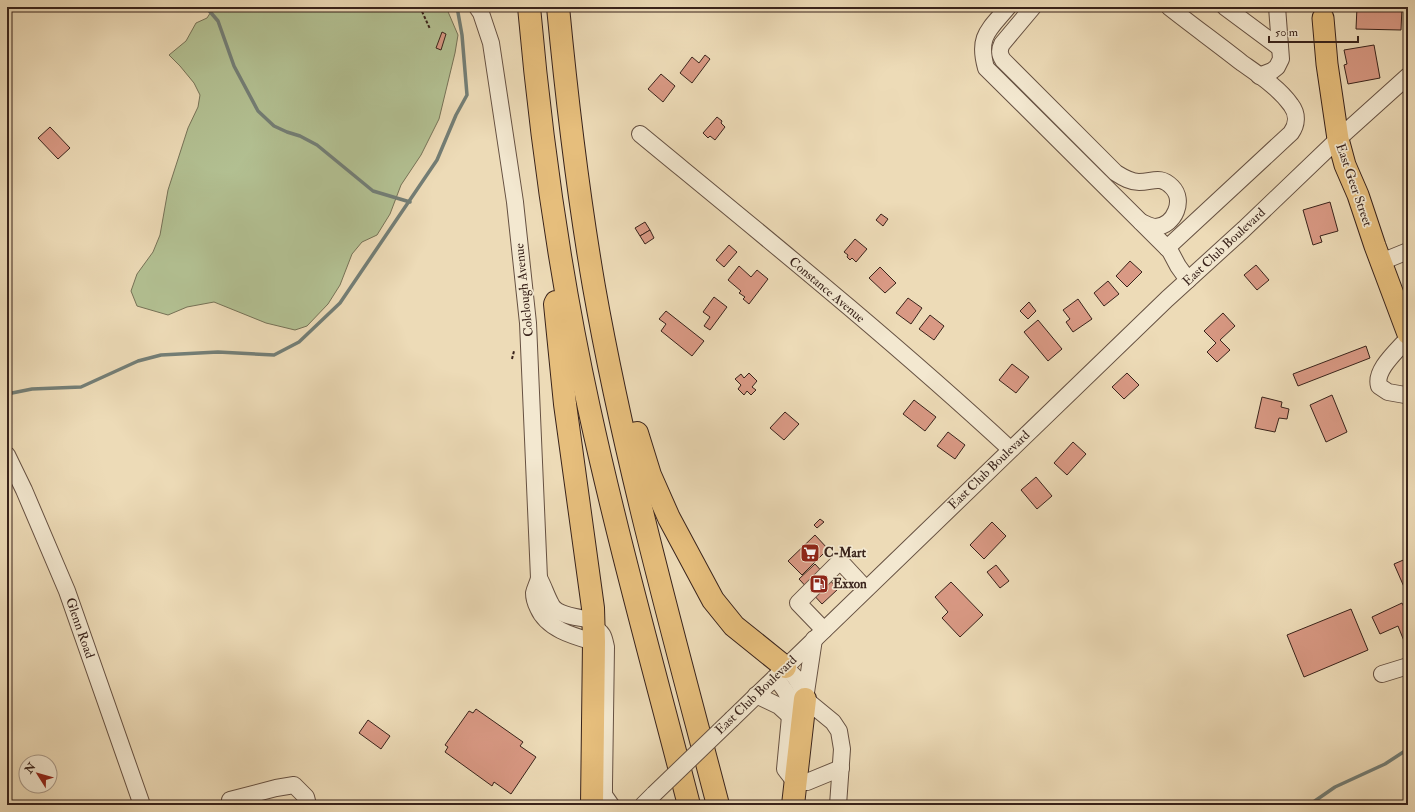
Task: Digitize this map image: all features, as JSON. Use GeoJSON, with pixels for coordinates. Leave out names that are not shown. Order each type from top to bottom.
{"type":"FeatureCollection","features":[{"type":"Feature","properties":{"kind":"highway"},"geometry":{"type":"LineString","coordinates":[[528,7],[533,60],[564,280],[581,370],[602,463],[689,805]]}},
{"type":"Feature","properties":{"kind":"highway"},"geometry":{"type":"LineString","coordinates":[[558,7],[567,100],[594,289],[629,456],[718,805]]}},
{"type":"Feature","properties":{"kind":"highway"},"geometry":{"type":"LineString","coordinates":[[564,280],[556,304],[565,404],[594,630],[592,805]]}},
{"type":"Feature","properties":{"kind":"highway"},"geometry":{"type":"LineString","coordinates":[[607,351],[658,493],[700,578],[713,600],[734,626],[780,672]]}},
{"type":"Feature","properties":{"kind":"highway"},"geometry":{"type":"LineString","coordinates":[[793,805],[805,699]]}},
{"type":"Feature","properties":{"kind":"main road","name":"East Geer Street"},"geometry":{"type":"LineString","coordinates":[[1322,12],[1327,64],[1338,139],[1345,165],[1358,195],[1408,334]]}},
{"type":"Feature","properties":{"kind":"street","name":"Colclough Avenue"},"geometry":{"type":"LineString","coordinates":[[477,7],[481,13],[491,43],[516,217],[528,323],[540,578],[554,609],[570,616],[594,630],[581,638],[557,628],[546,621],[536,604],[534,597],[534,593],[540,578]]}},
{"type":"Feature","properties":{"kind":"street"},"geometry":{"type":"LineString","coordinates":[[1008,7],[986,33],[982,49],[986,68],[1170,251],[1188,280]]}},
{"type":"Feature","properties":{"kind":"street"},"geometry":{"type":"LineString","coordinates":[[1033,7],[999,48],[999,55],[1116,173],[1131,181],[1138,182],[1154,179],[1159,180],[1172,188],[1176,193],[1178,205],[1169,222],[1155,227],[1141,222]]}},
{"type":"Feature","properties":{"kind":"street"},"geometry":{"type":"LineString","coordinates":[[1167,248],[1291,134],[1296,120],[1295,112],[1291,105],[1259,76],[1169,7]]}},
{"type":"Feature","properties":{"kind":"street"},"geometry":{"type":"LineString","coordinates":[[1225,7],[1280,48]]}},
{"type":"Feature","properties":{"kind":"street"},"geometry":{"type":"LineString","coordinates":[[1259,76],[1272,71],[1277,67],[1281,59],[1277,7]]}},
{"type":"Feature","properties":{"kind":"street","name":"East Club Boulevard"},"geometry":{"type":"LineString","coordinates":[[649,800],[1010,449],[1338,139],[1408,76]]}},
{"type":"Feature","properties":{"kind":"street","name":"Constance Avenue"},"geometry":{"type":"LineString","coordinates":[[640,134],[869,325],[1010,449]]}},
{"type":"Feature","properties":{"kind":"street"},"geometry":{"type":"LineString","coordinates":[[1381,262],[1408,251]]}},
{"type":"Feature","properties":{"kind":"street"},"geometry":{"type":"LineString","coordinates":[[1408,338],[1384,364],[1378,381],[1379,386],[1388,392],[1405,395],[1408,394]]}},
{"type":"Feature","properties":{"kind":"street","name":"Glenn Road"},"geometry":{"type":"LineString","coordinates":[[7,455],[24,490],[67,591],[142,805]]}},
{"type":"Feature","properties":{"kind":"street"},"geometry":{"type":"LineString","coordinates":[[805,699],[819,634],[798,603],[840,561],[866,589]]}},
{"type":"Feature","properties":{"kind":"street"},"geometry":{"type":"LineString","coordinates":[[594,630],[599,630],[602,634],[606,646],[604,795],[611,805]]}},
{"type":"Feature","properties":{"kind":"street"},"geometry":{"type":"LineString","coordinates":[[1382,674],[1408,666]]}},
{"type":"Feature","properties":{"kind":"street"},"geometry":{"type":"LineString","coordinates":[[780,672],[795,677],[800,685],[805,699],[833,722],[839,731],[842,749],[838,805]]}},
{"type":"Feature","properties":{"kind":"street"},"geometry":{"type":"LineString","coordinates":[[780,672],[791,706],[785,768],[795,782],[807,782],[841,768]]}},
{"type":"Feature","properties":{"kind":"street"},"geometry":{"type":"LineString","coordinates":[[756,696],[779,706],[790,716]]}},
{"type":"Feature","properties":{"kind":"street"},"geometry":{"type":"LineString","coordinates":[[230,800],[294,785],[306,797],[308,805]]}},
{"type":"Feature","properties":{"kind":"path"},"geometry":{"type":"LineString","coordinates":[[420,7],[430,30]]}},
{"type":"Feature","properties":{"kind":"green space"},"geometry":{"type":"Polygon","coordinates":[[[214,7],[446,7],[458,35],[439,119],[421,155],[401,185],[390,214],[377,235],[362,242],[352,254],[340,285],[328,304],[307,326],[295,330],[266,323],[214,302],[187,307],[168,315],[137,306],[131,291],[137,274],[153,252],[160,235],[168,190],[188,128],[198,107],[200,95],[194,83],[169,55],[186,41],[196,23],[207,18],[214,7]]]}},
{"type":"Feature","properties":{"kind":"building"},"geometry":{"type":"Polygon","coordinates":[[[1357,7],[1402,7],[1401,30],[1356,29],[1357,7]]]}},
{"type":"Feature","properties":{"kind":"building"},"geometry":{"type":"Polygon","coordinates":[[[442,32],[446,34],[441,50],[436,48],[442,32]]]}},
{"type":"Feature","properties":{"kind":"building"},"geometry":{"type":"Polygon","coordinates":[[[1374,45],[1380,78],[1348,84],[1344,65],[1347,64],[1344,50],[1374,45]]]}},
{"type":"Feature","properties":{"kind":"building"},"geometry":{"type":"Polygon","coordinates":[[[705,55],[710,59],[692,83],[680,73],[692,57],[699,63],[705,55]]]}},
{"type":"Feature","properties":{"kind":"building"},"geometry":{"type":"Polygon","coordinates":[[[661,74],[675,86],[663,102],[648,89],[661,74]]]}},
{"type":"Feature","properties":{"kind":"building"},"geometry":{"type":"Polygon","coordinates":[[[717,117],[722,121],[721,123],[725,127],[715,140],[710,136],[708,138],[703,133],[717,117]]]}},
{"type":"Feature","properties":{"kind":"building"},"geometry":{"type":"Polygon","coordinates":[[[50,127],[70,148],[58,159],[38,138],[50,127]]]}},
{"type":"Feature","properties":{"kind":"building"},"geometry":{"type":"Polygon","coordinates":[[[1330,202],[1338,231],[1320,236],[1322,242],[1313,245],[1303,210],[1330,202]]]}},
{"type":"Feature","properties":{"kind":"building"},"geometry":{"type":"Polygon","coordinates":[[[881,214],[888,219],[883,226],[876,220],[881,214]]]}},
{"type":"Feature","properties":{"kind":"building"},"geometry":{"type":"Polygon","coordinates":[[[645,222],[650,230],[640,236],[635,228],[645,222]]]}},
{"type":"Feature","properties":{"kind":"building"},"geometry":{"type":"Polygon","coordinates":[[[650,230],[654,238],[645,244],[640,236],[650,230]]]}},
{"type":"Feature","properties":{"kind":"building"},"geometry":{"type":"Polygon","coordinates":[[[855,239],[867,249],[856,262],[852,258],[850,260],[847,257],[848,255],[844,252],[855,239]]]}},
{"type":"Feature","properties":{"kind":"building"},"geometry":{"type":"Polygon","coordinates":[[[729,245],[737,252],[724,267],[716,260],[729,245]]]}},
{"type":"Feature","properties":{"kind":"building"},"geometry":{"type":"Polygon","coordinates":[[[1130,261],[1142,272],[1127,287],[1116,276],[1130,261]]]}},
{"type":"Feature","properties":{"kind":"building"},"geometry":{"type":"Polygon","coordinates":[[[1256,265],[1269,280],[1257,290],[1244,275],[1256,265]]]}},
{"type":"Feature","properties":{"kind":"building"},"geometry":{"type":"Polygon","coordinates":[[[739,266],[751,277],[757,270],[768,279],[749,304],[743,299],[745,297],[739,293],[741,291],[728,280],[739,266]]]}},
{"type":"Feature","properties":{"kind":"building"},"geometry":{"type":"Polygon","coordinates":[[[880,267],[896,283],[885,293],[869,278],[880,267]]]}},
{"type":"Feature","properties":{"kind":"building"},"geometry":{"type":"Polygon","coordinates":[[[1108,281],[1119,294],[1104,306],[1094,293],[1108,281]]]}},
{"type":"Feature","properties":{"kind":"building"},"geometry":{"type":"Polygon","coordinates":[[[714,297],[727,307],[710,330],[704,326],[710,317],[703,312],[714,297]]]}},
{"type":"Feature","properties":{"kind":"building"},"geometry":{"type":"Polygon","coordinates":[[[908,298],[922,308],[911,324],[896,313],[908,298]]]}},
{"type":"Feature","properties":{"kind":"building"},"geometry":{"type":"Polygon","coordinates":[[[1078,299],[1092,319],[1073,332],[1066,322],[1070,319],[1063,310],[1078,299]]]}},
{"type":"Feature","properties":{"kind":"building"},"geometry":{"type":"Polygon","coordinates":[[[1029,302],[1036,311],[1028,319],[1020,311],[1029,302]]]}},
{"type":"Feature","properties":{"kind":"building"},"geometry":{"type":"Polygon","coordinates":[[[666,311],[704,341],[692,356],[661,331],[666,324],[659,319],[666,311]]]}},
{"type":"Feature","properties":{"kind":"building"},"geometry":{"type":"Polygon","coordinates":[[[1223,313],[1235,326],[1220,340],[1230,350],[1217,362],[1207,352],[1216,343],[1204,331],[1223,313]]]}},
{"type":"Feature","properties":{"kind":"building"},"geometry":{"type":"Polygon","coordinates":[[[930,315],[944,326],[934,340],[919,329],[930,315]]]}},
{"type":"Feature","properties":{"kind":"building"},"geometry":{"type":"Polygon","coordinates":[[[1038,320],[1062,349],[1048,361],[1024,332],[1038,320]]]}},
{"type":"Feature","properties":{"kind":"building"},"geometry":{"type":"Polygon","coordinates":[[[1366,346],[1370,358],[1298,386],[1293,374],[1366,346]]]}},
{"type":"Feature","properties":{"kind":"building"},"geometry":{"type":"Polygon","coordinates":[[[1012,364],[1029,377],[1016,393],[999,380],[1012,364]]]}},
{"type":"Feature","properties":{"kind":"building"},"geometry":{"type":"Polygon","coordinates":[[[749,373],[757,381],[752,387],[756,390],[751,395],[747,391],[744,395],[738,389],[741,385],[735,379],[741,374],[744,378],[749,373]]]}},
{"type":"Feature","properties":{"kind":"building"},"geometry":{"type":"Polygon","coordinates":[[[1127,373],[1139,385],[1124,399],[1112,387],[1127,373]]]}},
{"type":"Feature","properties":{"kind":"building"},"geometry":{"type":"Polygon","coordinates":[[[1332,395],[1347,432],[1326,442],[1310,405],[1332,395]]]}},
{"type":"Feature","properties":{"kind":"building"},"geometry":{"type":"Polygon","coordinates":[[[1262,397],[1282,402],[1281,407],[1289,409],[1287,419],[1279,418],[1275,432],[1255,428],[1262,397]]]}},
{"type":"Feature","properties":{"kind":"building"},"geometry":{"type":"Polygon","coordinates":[[[914,400],[936,417],[925,431],[903,414],[914,400]]]}},
{"type":"Feature","properties":{"kind":"building"},"geometry":{"type":"Polygon","coordinates":[[[785,412],[799,424],[784,440],[770,428],[785,412]]]}},
{"type":"Feature","properties":{"kind":"building"},"geometry":{"type":"Polygon","coordinates":[[[948,432],[965,445],[955,459],[937,446],[948,432]]]}},
{"type":"Feature","properties":{"kind":"building"},"geometry":{"type":"Polygon","coordinates":[[[1073,442],[1086,454],[1067,475],[1054,463],[1073,442]]]}},
{"type":"Feature","properties":{"kind":"building"},"geometry":{"type":"Polygon","coordinates":[[[1036,477],[1052,496],[1037,509],[1021,490],[1036,477]]]}},
{"type":"Feature","properties":{"kind":"building"},"geometry":{"type":"Polygon","coordinates":[[[820,519],[824,522],[817,528],[814,525],[820,519]]]}},
{"type":"Feature","properties":{"kind":"building"},"geometry":{"type":"Polygon","coordinates":[[[992,522],[1006,536],[984,559],[970,545],[992,522]]]}},
{"type":"Feature","properties":{"kind":"building","name":"C-Mart"},"geometry":{"type":"Polygon","coordinates":[[[815,535],[828,549],[802,575],[788,561],[815,535]]]}},
{"type":"Feature","properties":{"kind":"building"},"geometry":{"type":"Polygon","coordinates":[[[1408,558],[1408,596],[1394,564],[1408,558]]]}},
{"type":"Feature","properties":{"kind":"building","name":"Exxon"},"geometry":{"type":"Polygon","coordinates":[[[815,564],[838,589],[822,604],[799,579],[815,564]]]}},
{"type":"Feature","properties":{"kind":"building"},"geometry":{"type":"Polygon","coordinates":[[[996,565],[1009,581],[1000,588],[987,572],[996,565]]]}},
{"type":"Feature","properties":{"kind":"building"},"geometry":{"type":"Polygon","coordinates":[[[951,582],[983,615],[960,637],[942,618],[948,612],[935,597],[951,582]]]}},
{"type":"Feature","properties":{"kind":"building"},"geometry":{"type":"Polygon","coordinates":[[[1402,603],[1406,611],[1408,610],[1408,645],[1406,646],[1398,626],[1380,634],[1372,617],[1402,603]]]}},
{"type":"Feature","properties":{"kind":"building"},"geometry":{"type":"Polygon","coordinates":[[[1351,609],[1368,650],[1304,677],[1287,635],[1351,609]]]}},
{"type":"Feature","properties":{"kind":"building"},"geometry":{"type":"Polygon","coordinates":[[[476,709],[523,742],[520,746],[536,757],[511,794],[494,782],[492,786],[445,752],[448,747],[445,745],[469,711],[473,713],[476,709]]]}},
{"type":"Feature","properties":{"kind":"building"},"geometry":{"type":"Polygon","coordinates":[[[368,720],[390,736],[381,749],[359,733],[368,720]]]}},
{"type":"Feature","properties":{"kind":"waterway"},"geometry":{"type":"LineString","coordinates":[[206,7],[218,21],[234,66],[258,111],[274,126],[300,136],[317,145],[373,191],[410,202]]}},
{"type":"Feature","properties":{"kind":"waterway"},"geometry":{"type":"LineString","coordinates":[[7,394],[32,389],[81,387],[138,361],[161,355],[218,352],[274,355],[299,342],[340,303],[437,160],[456,115],[467,95],[462,35],[457,7]]}},
{"type":"Feature","properties":{"kind":"waterway"},"geometry":{"type":"LineString","coordinates":[[1309,805],[1335,787],[1385,764],[1408,749]]}},
{"type":"Feature","properties":{"kind":"place","name":"C-Mart"},"geometry":{"type":"Point","coordinates":[810,553]}},
{"type":"Feature","properties":{"kind":"place","name":"Exxon"},"geometry":{"type":"Point","coordinates":[819,584]}}]}
